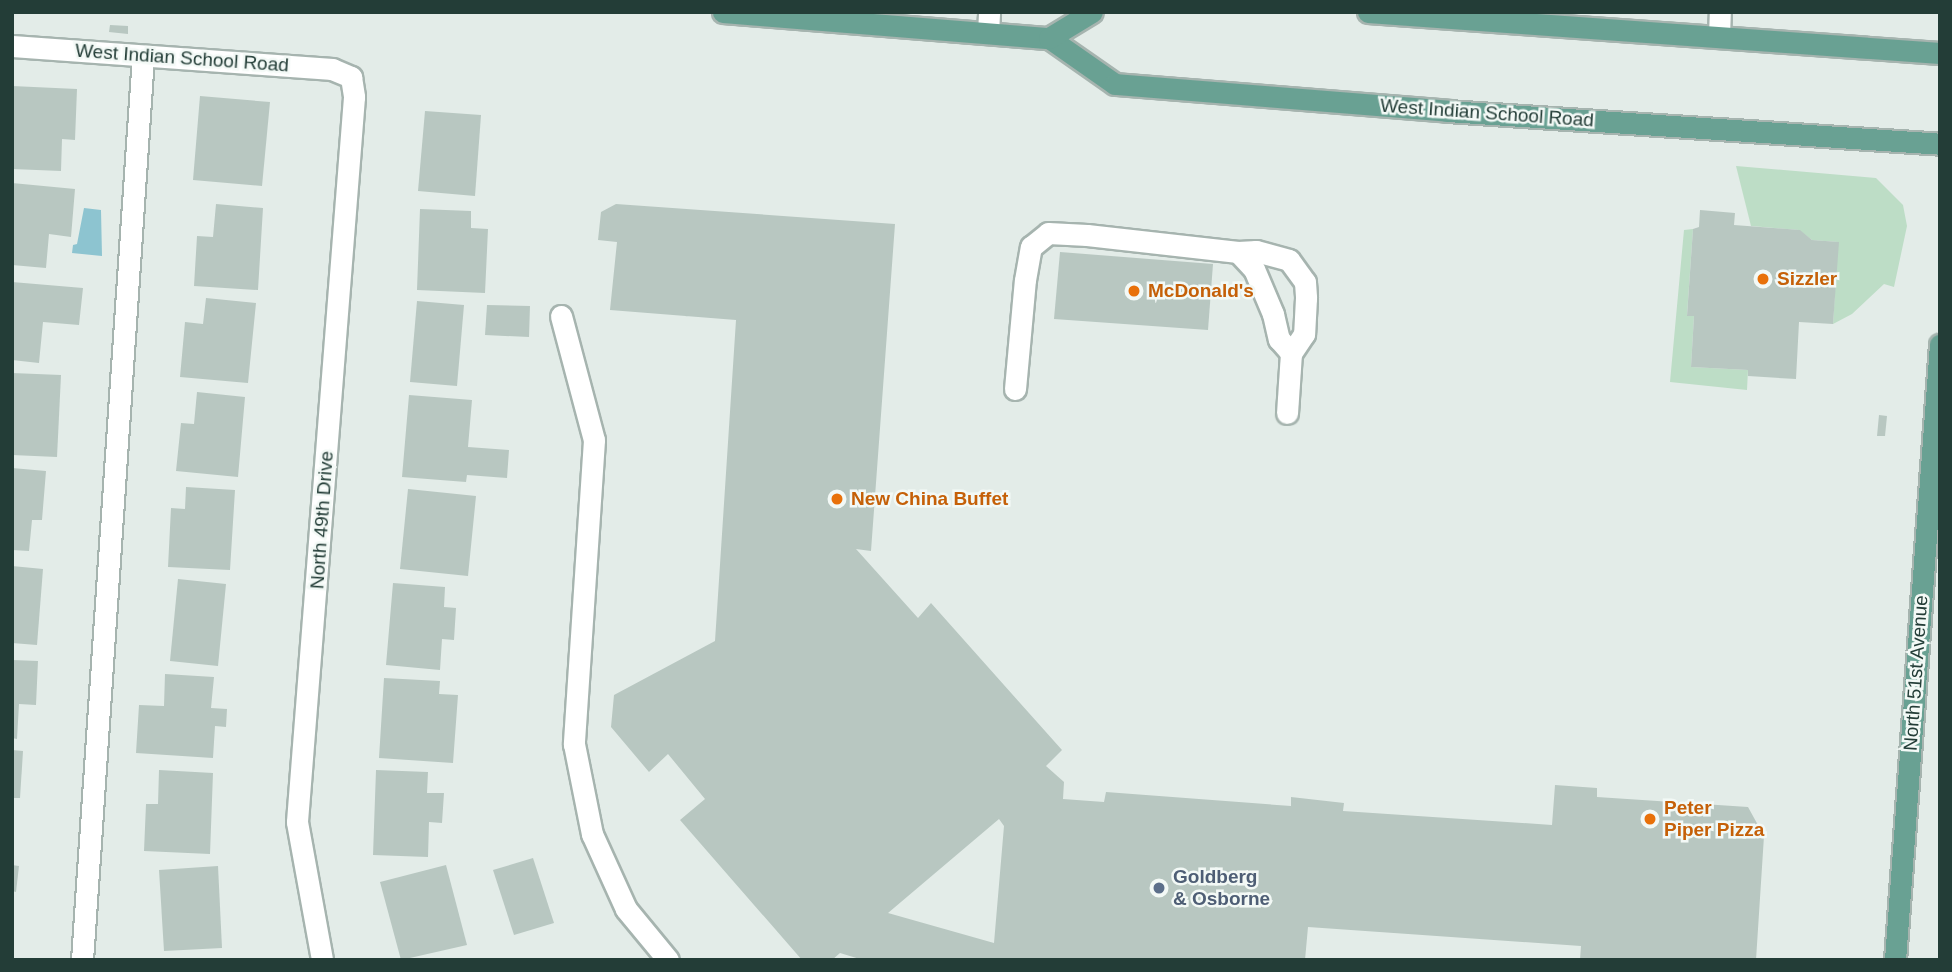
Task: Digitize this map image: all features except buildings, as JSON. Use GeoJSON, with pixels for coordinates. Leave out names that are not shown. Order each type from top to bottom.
{"type":"FeatureCollection","features":[{"type":"Feature","properties":{"kind":"main road"},"geometry":{"type":"LineString","coordinates":[[723,12],[988,22],[1049,37],[1091,12]]}},
{"type":"Feature","properties":{"kind":"main road"},"geometry":{"type":"LineString","coordinates":[[1367,12],[1557,19],[1718,36],[1940,53]]}},
{"type":"Feature","properties":{"kind":"main road","name":"West Indian School Road"},"geometry":{"type":"LineString","coordinates":[[1049,37],[1115,84],[1458,112],[1940,144]]}},
{"type":"Feature","properties":{"kind":"main road","name":"North 51st Avenue"},"geometry":{"type":"LineString","coordinates":[[1895,960],[1940,345]]}},
{"type":"Feature","properties":{"kind":"street"},"geometry":{"type":"LineString","coordinates":[[1718,36],[1720,12]]}},
{"type":"Feature","properties":{"kind":"street","name":"West Indian School Road"},"geometry":{"type":"LineString","coordinates":[[12,46],[332,69],[351,78]]}},
{"type":"Feature","properties":{"kind":"street"},"geometry":{"type":"LineString","coordinates":[[82,960],[143,55]]}},
{"type":"Feature","properties":{"kind":"street","name":"North 49th Drive"},"geometry":{"type":"LineString","coordinates":[[322,960],[297,822],[352,125],[354,97],[351,78]]}},
{"type":"Feature","properties":{"kind":"street"},"geometry":{"type":"LineString","coordinates":[[1015,389],[1024,280],[1031,247],[1038,238],[1048,233],[1087,235],[1238,252],[1256,251],[1289,260],[1305,282],[1304,334],[1291,353],[1287,413]]}},
{"type":"Feature","properties":{"kind":"street"},"geometry":{"type":"LineString","coordinates":[[1238,252],[1254,269],[1273,314],[1279,339],[1291,353]]}},
{"type":"Feature","properties":{"kind":"street"},"geometry":{"type":"LineString","coordinates":[[561,316],[594,440],[574,744],[592,834],[626,909],[668,960]]}},
{"type":"Feature","properties":{"kind":"green space"},"geometry":{"type":"Polygon","coordinates":[[[1736,166],[1876,178],[1903,205],[1907,226],[1894,287],[1884,284],[1852,314],[1833,324],[1838,242],[1812,240],[1799,230],[1751,226],[1736,166]]]}},
{"type":"Feature","properties":{"kind":"green space"},"geometry":{"type":"Polygon","coordinates":[[[1693,229],[1687,315],[1694,316],[1691,367],[1748,370],[1747,390],[1670,382],[1684,230],[1693,229]]]}},
{"type":"Feature","properties":{"kind":"water"},"geometry":{"type":"Polygon","coordinates":[[[84,208],[101,210],[102,256],[72,253],[73,245],[77,244],[84,208]]]}},
{"type":"Feature","properties":{"kind":"place","name":"Sizzler"},"geometry":{"type":"Point","coordinates":[1763,279]}},
{"type":"Feature","properties":{"kind":"place","name":"McDonald's"},"geometry":{"type":"Point","coordinates":[1134,291]}},
{"type":"Feature","properties":{"kind":"place","name":"New China Buffet"},"geometry":{"type":"Point","coordinates":[837,499]}},
{"type":"Feature","properties":{"kind":"place","name":"Peter Piper Pizza"},"geometry":{"type":"Point","coordinates":[1650,819]}},
{"type":"Feature","properties":{"kind":"place","name":"Goldberg & Osborne"},"geometry":{"type":"Point","coordinates":[1159,888]}}]}
